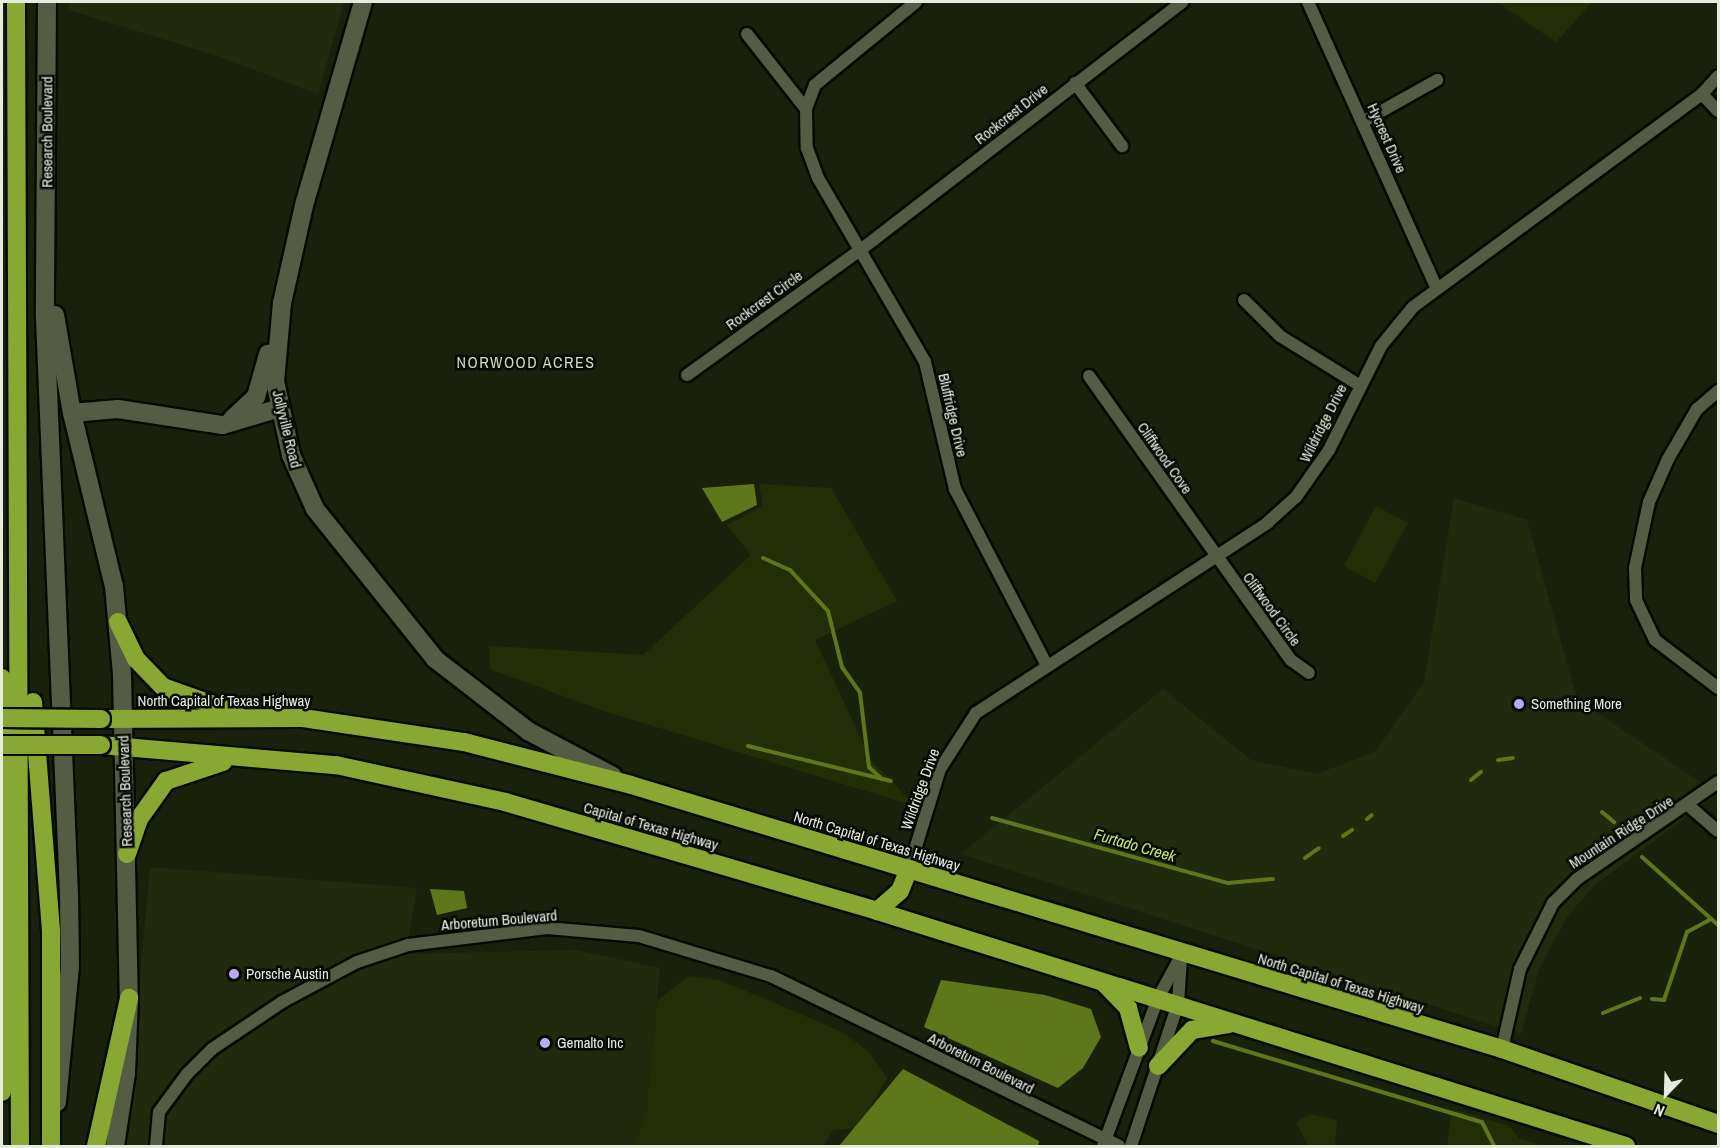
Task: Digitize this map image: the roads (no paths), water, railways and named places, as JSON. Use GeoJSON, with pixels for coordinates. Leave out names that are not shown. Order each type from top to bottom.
{"type":"FeatureCollection","features":[{"type":"Feature","properties":{"kind":"highway"},"geometry":{"type":"LineString","coordinates":[[16,2],[21,664],[20,1146]]}},
{"type":"Feature","properties":{"kind":"highway"},"geometry":{"type":"LineString","coordinates":[[118,622],[136,659],[164,687],[246,717]]}},
{"type":"Feature","properties":{"kind":"highway"},"geometry":{"type":"LineString","coordinates":[[21,664],[32,693],[51,932],[51,1145]]}},
{"type":"Feature","properties":{"kind":"highway"},"geometry":{"type":"LineString","coordinates":[[2,678],[2,1092]]}},
{"type":"Feature","properties":{"kind":"highway","name":"North Capital of Texas Highway"},"geometry":{"type":"LineString","coordinates":[[2,718],[246,717],[411,732],[631,785],[1182,954],[1502,1049],[1719,1124]]}},
{"type":"Feature","properties":{"kind":"highway","name":"Capital of Texas Highway"},"geometry":{"type":"LineString","coordinates":[[2,745],[122,745],[336,765],[505,802],[877,911],[1178,1004]]}},
{"type":"Feature","properties":{"kind":"highway"},"geometry":{"type":"LineString","coordinates":[[127,854],[144,811],[166,781],[201,765],[254,757]]}},
{"type":"Feature","properties":{"kind":"highway"},"geometry":{"type":"LineString","coordinates":[[877,911],[900,891],[909,869]]}},
{"type":"Feature","properties":{"kind":"highway"},"geometry":{"type":"LineString","coordinates":[[1101,980],[1128,1008],[1139,1048]]}},
{"type":"Feature","properties":{"kind":"highway"},"geometry":{"type":"LineString","coordinates":[[96,1146],[129,998]]}},
{"type":"Feature","properties":{"kind":"highway"},"geometry":{"type":"LineString","coordinates":[[1178,1004],[1626,1146]]}},
{"type":"Feature","properties":{"kind":"highway"},"geometry":{"type":"LineString","coordinates":[[1158,1066],[1192,1030],[1239,1023]]}},
{"type":"Feature","properties":{"kind":"main road","name":"Research Boulevard"},"geometry":{"type":"LineString","coordinates":[[47,2],[48,262],[45,318],[70,942],[51,1145]]}},
{"type":"Feature","properties":{"kind":"main road","name":"Jollyville Road"},"geometry":{"type":"LineString","coordinates":[[363,2],[305,201],[278,336],[280,408],[291,455],[315,509],[435,659],[528,731],[631,785]]}},
{"type":"Feature","properties":{"kind":"main road","name":"Research Boulevard"},"geometry":{"type":"LineString","coordinates":[[48,262],[72,413],[118,622],[124,719],[122,745],[127,854],[129,998],[126,1073],[115,1146]]}},
{"type":"Feature","properties":{"kind":"main road"},"geometry":{"type":"LineString","coordinates":[[223,425],[256,397],[278,336]]}},
{"type":"Feature","properties":{"kind":"main road"},"geometry":{"type":"LineString","coordinates":[[72,413],[118,409],[223,425],[280,408]]}},
{"type":"Feature","properties":{"kind":"street"},"geometry":{"type":"LineString","coordinates":[[747,34],[806,109],[827,72],[916,2]]}},
{"type":"Feature","properties":{"kind":"street","name":"Rockcrest Drive"},"geometry":{"type":"LineString","coordinates":[[859,251],[1182,2]]}},
{"type":"Feature","properties":{"kind":"street","name":"Hycrest Drive"},"geometry":{"type":"LineString","coordinates":[[1308,2],[1364,121],[1436,287]]}},
{"type":"Feature","properties":{"kind":"street","name":"Wildridge Drive"},"geometry":{"type":"LineString","coordinates":[[909,869],[940,769],[956,737],[976,713],[1046,664],[1216,557],[1296,497],[1329,450],[1359,385],[1396,326],[1436,287],[1702,94],[1719,76]]}},
{"type":"Feature","properties":{"kind":"street"},"geometry":{"type":"LineString","coordinates":[[1364,121],[1437,80]]}},
{"type":"Feature","properties":{"kind":"street"},"geometry":{"type":"LineString","coordinates":[[1075,83],[1122,146]]}},
{"type":"Feature","properties":{"kind":"street"},"geometry":{"type":"LineString","coordinates":[[1702,94],[1719,111]]}},
{"type":"Feature","properties":{"kind":"street","name":"Bluffridge Drive"},"geometry":{"type":"LineString","coordinates":[[806,109],[807,148],[818,178],[925,362],[955,489],[1046,664]]}},
{"type":"Feature","properties":{"kind":"street","name":"Rockcrest Circle"},"geometry":{"type":"LineString","coordinates":[[687,375],[859,251]]}},
{"type":"Feature","properties":{"kind":"street"},"geometry":{"type":"LineString","coordinates":[[1244,300],[1280,336],[1359,385]]}},
{"type":"Feature","properties":{"kind":"street","name":"Cliffwood Cove"},"geometry":{"type":"LineString","coordinates":[[1089,376],[1216,557]]}},
{"type":"Feature","properties":{"kind":"street"},"geometry":{"type":"LineString","coordinates":[[1719,391],[1697,409],[1668,459],[1648,502],[1635,568],[1636,600],[1655,640],[1719,688]]}},
{"type":"Feature","properties":{"kind":"street","name":"Cliffwood Circle"},"geometry":{"type":"LineString","coordinates":[[1216,557],[1291,660],[1309,673]]}},
{"type":"Feature","properties":{"kind":"street","name":"Mountain Ridge Drive"},"geometry":{"type":"LineString","coordinates":[[1502,1049],[1520,969],[1553,903],[1588,871],[1689,806],[1719,782]]}},
{"type":"Feature","properties":{"kind":"street"},"geometry":{"type":"LineString","coordinates":[[1689,806],[1719,831]]}},
{"type":"Feature","properties":{"kind":"street","name":"Arboretum Boulevard"},"geometry":{"type":"LineString","coordinates":[[156,1146],[159,1112],[187,1074],[212,1049],[282,1002],[357,962],[408,945],[547,928],[639,936],[771,976],[1104,1144],[1119,1146]]}},
{"type":"Feature","properties":{"kind":"street"},"geometry":{"type":"LineString","coordinates":[[1104,1144],[1158,998],[1182,954]]}},
{"type":"Feature","properties":{"kind":"street"},"geometry":{"type":"LineString","coordinates":[[1131,1146],[1178,1004],[1182,954]]}},
{"type":"Feature","properties":{"kind":"waterway"},"geometry":{"type":"LineString","coordinates":[[763,558],[790,570],[828,611],[842,667],[860,693],[869,767],[882,779]]}},
{"type":"Feature","properties":{"kind":"waterway","name":"Furtado Creek"},"geometry":{"type":"LineString","coordinates":[[748,746],[891,781]]}},
{"type":"Feature","properties":{"kind":"waterway","name":"Furtado Creek"},"geometry":{"type":"LineString","coordinates":[[1498,760],[1513,758]]}},
{"type":"Feature","properties":{"kind":"waterway","name":"Furtado Creek"},"geometry":{"type":"LineString","coordinates":[[1471,780],[1481,772]]}},
{"type":"Feature","properties":{"kind":"waterway","name":"Furtado Creek"},"geometry":{"type":"LineString","coordinates":[[1602,812],[1614,822]]}},
{"type":"Feature","properties":{"kind":"waterway","name":"Furtado Creek"},"geometry":{"type":"LineString","coordinates":[[1367,819],[1372,815]]}},
{"type":"Feature","properties":{"kind":"waterway","name":"Furtado Creek"},"geometry":{"type":"LineString","coordinates":[[992,818],[1228,883],[1273,879]]}},
{"type":"Feature","properties":{"kind":"waterway","name":"Furtado Creek"},"geometry":{"type":"LineString","coordinates":[[1343,836],[1352,830]]}},
{"type":"Feature","properties":{"kind":"waterway","name":"Furtado Creek"},"geometry":{"type":"LineString","coordinates":[[1305,858],[1319,848]]}},
{"type":"Feature","properties":{"kind":"waterway","name":"Furtado Creek"},"geometry":{"type":"LineString","coordinates":[[1642,857],[1718,925]]}},
{"type":"Feature","properties":{"kind":"waterway"},"geometry":{"type":"LineString","coordinates":[[1652,999],[1664,1000],[1687,932],[1711,919]]}},
{"type":"Feature","properties":{"kind":"waterway"},"geometry":{"type":"LineString","coordinates":[[1603,1013],[1640,998]]}},
{"type":"Feature","properties":{"kind":"waterway"},"geometry":{"type":"LineString","coordinates":[[1213,1041],[1482,1122],[1494,1146]]}},
{"type":"Feature","properties":{"kind":"place","name":"Something More"},"geometry":{"type":"Point","coordinates":[1519,704]}},
{"type":"Feature","properties":{"kind":"place","name":"Porsche Austin"},"geometry":{"type":"Point","coordinates":[234,974]}},
{"type":"Feature","properties":{"kind":"place","name":"Gemalto Inc"},"geometry":{"type":"Point","coordinates":[545,1043]}},
{"type":"Feature","properties":{"kind":"district","name":"NORWOOD ACRES"},"geometry":{"type":"Point","coordinates":[526,362]}}]}
